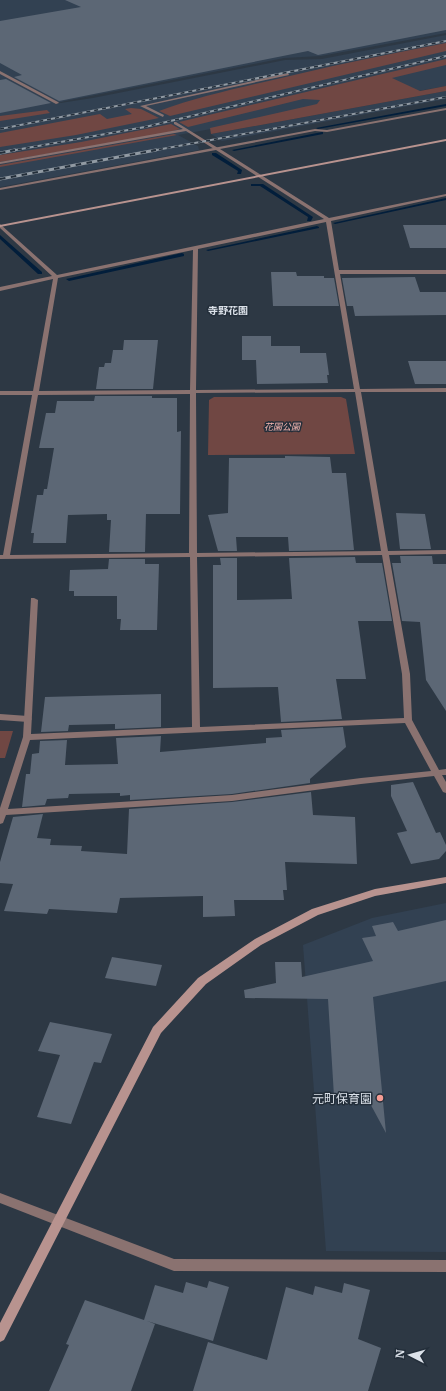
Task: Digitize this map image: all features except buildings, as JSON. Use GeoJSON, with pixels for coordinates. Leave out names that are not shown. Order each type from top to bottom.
{"type":"FeatureCollection","features":[{"type":"Feature","properties":{"kind":"street"},"geometry":{"type":"LineString","coordinates":[[0,72],[57,103]]}},
{"type":"Feature","properties":{"kind":"street"},"geometry":{"type":"LineString","coordinates":[[162,116],[142,106],[288,74]]}},
{"type":"Feature","properties":{"kind":"street"},"geometry":{"type":"LineString","coordinates":[[0,189],[216,148],[446,109]]}},
{"type":"Feature","properties":{"kind":"street"},"geometry":{"type":"LineString","coordinates":[[175,123],[328,220],[406,674],[408,720],[442,772],[446,790]]}},
{"type":"Feature","properties":{"kind":"street"},"geometry":{"type":"LineString","coordinates":[[0,164],[186,130]]}},
{"type":"Feature","properties":{"kind":"street"},"geometry":{"type":"LineString","coordinates":[[0,225],[446,140]]}},
{"type":"Feature","properties":{"kind":"street"},"geometry":{"type":"LineString","coordinates":[[0,289],[446,195]]}},
{"type":"Feature","properties":{"kind":"street"},"geometry":{"type":"LineString","coordinates":[[0,225],[56,277]]}},
{"type":"Feature","properties":{"kind":"street"},"geometry":{"type":"LineString","coordinates":[[196,248],[193,392],[193,555],[196,730]]}},
{"type":"Feature","properties":{"kind":"street"},"geometry":{"type":"LineString","coordinates":[[337,272],[446,272]]}},
{"type":"Feature","properties":{"kind":"street"},"geometry":{"type":"LineString","coordinates":[[56,277],[3,556],[446,552]]}},
{"type":"Feature","properties":{"kind":"street"},"geometry":{"type":"LineString","coordinates":[[0,393],[446,390]]}},
{"type":"Feature","properties":{"kind":"street"},"geometry":{"type":"LineString","coordinates":[[0,821],[1,812],[27,737],[34,600]]}},
{"type":"Feature","properties":{"kind":"street"},"geometry":{"type":"LineString","coordinates":[[0,716],[28,719]]}},
{"type":"Feature","properties":{"kind":"street"},"geometry":{"type":"LineString","coordinates":[[27,737],[408,720]]}},
{"type":"Feature","properties":{"kind":"street"},"geometry":{"type":"LineString","coordinates":[[1,812],[232,798],[361,780],[442,772]]}},
{"type":"Feature","properties":{"kind":"street"},"geometry":{"type":"LineString","coordinates":[[0,1336],[157,1030],[202,981],[258,942],[315,912],[375,893],[446,880]]}},
{"type":"Feature","properties":{"kind":"street"},"geometry":{"type":"LineString","coordinates":[[0,1198],[174,1265],[446,1266]]}},
{"type":"Feature","properties":{"kind":"shaded area"},"geometry":{"type":"Polygon","coordinates":[[[0,0],[446,0],[446,33],[321,56],[284,58],[54,104],[93,98],[285,60],[322,59],[446,35],[446,86],[178,135],[198,146],[199,150],[0,187],[0,0]]]}},
{"type":"Feature","properties":{"kind":"shaded area"},"geometry":{"type":"Polygon","coordinates":[[[446,91],[446,99],[222,141],[211,134],[446,91]]]}},
{"type":"Feature","properties":{"kind":"shaded area","name":"元町保育園"},"geometry":{"type":"Polygon","coordinates":[[[446,903],[446,1252],[326,1251],[303,945],[372,918],[446,903]]]}},
{"type":"Feature","properties":{"kind":"green space"},"geometry":{"type":"Polygon","coordinates":[[[446,43],[446,51],[170,116],[159,111],[209,95],[351,62],[446,43]]]}},
{"type":"Feature","properties":{"kind":"green space"},"geometry":{"type":"Polygon","coordinates":[[[446,59],[446,65],[392,78],[420,91],[446,86],[446,91],[211,134],[210,128],[317,104],[320,100],[303,99],[188,127],[179,122],[446,59]]]}},
{"type":"Feature","properties":{"kind":"green space"},"geometry":{"type":"Polygon","coordinates":[[[125,109],[141,109],[159,118],[76,135],[0,147],[0,133],[100,114],[107,119],[132,114],[125,109]]]}},
{"type":"Feature","properties":{"kind":"green space"},"geometry":{"type":"Polygon","coordinates":[[[47,110],[50,113],[0,121],[0,116],[47,110]]]}},
{"type":"Feature","properties":{"kind":"green space"},"geometry":{"type":"Polygon","coordinates":[[[171,124],[180,129],[162,134],[0,162],[0,155],[81,142],[171,124]]]}},
{"type":"Feature","properties":{"kind":"green space"},"geometry":{"type":"Polygon","coordinates":[[[174,134],[177,135],[0,167],[0,165],[174,134]]]}},
{"type":"Feature","properties":{"kind":"green space","name":"花園公園"},"geometry":{"type":"Polygon","coordinates":[[[214,397],[341,397],[346,399],[355,454],[208,455],[209,400],[214,397]]]}},
{"type":"Feature","properties":{"kind":"green space"},"geometry":{"type":"Polygon","coordinates":[[[0,731],[13,731],[5,758],[0,758],[0,731]]]}},
{"type":"Feature","properties":{"kind":"waterway"},"geometry":{"type":"LineString","coordinates":[[318,128],[446,105]]}},
{"type":"Feature","properties":{"kind":"waterway"},"geometry":{"type":"LineString","coordinates":[[234,150],[322,133]]}},
{"type":"Feature","properties":{"kind":"waterway"},"geometry":{"type":"LineString","coordinates":[[214,154],[240,171],[239,173]]}},
{"type":"Feature","properties":{"kind":"waterway"},"geometry":{"type":"LineString","coordinates":[[253,185],[261,185],[311,217],[309,220]]}},
{"type":"Feature","properties":{"kind":"waterway"},"geometry":{"type":"LineString","coordinates":[[335,223],[446,199]]}},
{"type":"Feature","properties":{"kind":"waterway"},"geometry":{"type":"LineString","coordinates":[[208,250],[317,227]]}},
{"type":"Feature","properties":{"kind":"waterway"},"geometry":{"type":"LineString","coordinates":[[0,236],[40,273]]}},
{"type":"Feature","properties":{"kind":"waterway"},"geometry":{"type":"LineString","coordinates":[[69,279],[182,255]]}},
{"type":"Feature","properties":{"kind":"railway"},"geometry":{"type":"LineString","coordinates":[[0,129],[446,41]]}},
{"type":"Feature","properties":{"kind":"railway"},"geometry":{"type":"LineString","coordinates":[[10,151],[145,127],[446,56]]}},
{"type":"Feature","properties":{"kind":"railway"},"geometry":{"type":"LineString","coordinates":[[151,151],[446,97]]}},
{"type":"Feature","properties":{"kind":"railway"},"geometry":{"type":"LineString","coordinates":[[10,151],[15,150]]}},
{"type":"Feature","properties":{"kind":"railway"},"geometry":{"type":"LineString","coordinates":[[0,179],[156,150]]}},
{"type":"Feature","properties":{"kind":"railway"},"geometry":{"type":"LineString","coordinates":[[0,153],[10,151]]}},
{"type":"Feature","properties":{"kind":"place","name":"元町保育園"},"geometry":{"type":"Point","coordinates":[380,1098]}},
{"type":"Feature","properties":{"kind":"district","name":"寺野花園"},"geometry":{"type":"Point","coordinates":[228,310]}}]}
